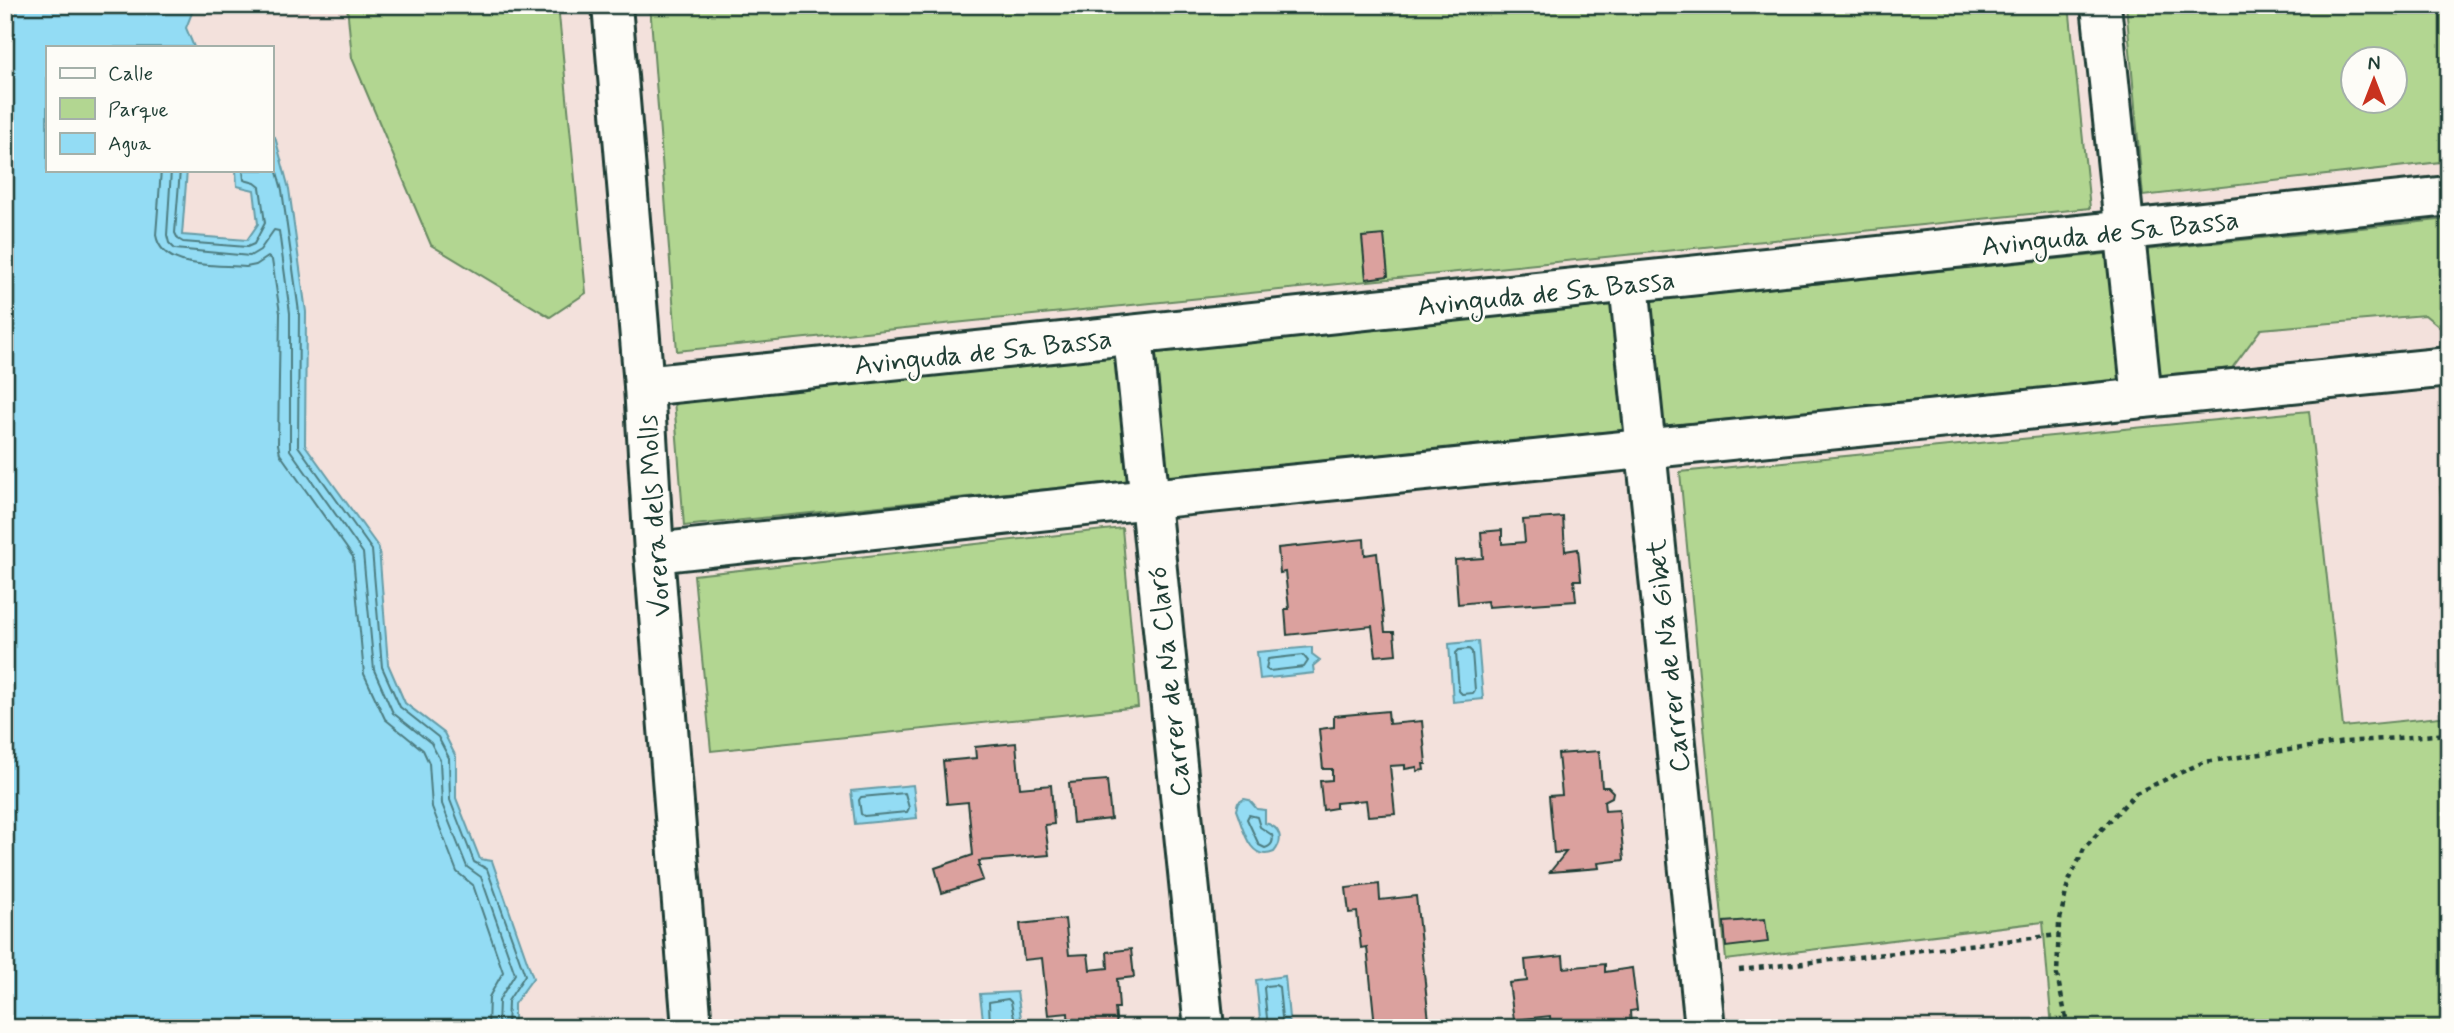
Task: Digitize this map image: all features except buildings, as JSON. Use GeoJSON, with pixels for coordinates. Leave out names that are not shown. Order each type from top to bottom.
{"type":"FeatureCollection","features":[{"type":"Feature","properties":{"kind":"street","name":"Vorera dels Molls"},"geometry":{"type":"LineString","coordinates":[[612,5],[644,386],[654,553],[692,1028]]}},
{"type":"Feature","properties":{"kind":"street"},"geometry":{"type":"LineString","coordinates":[[2101,5],[2142,398]]}},
{"type":"Feature","properties":{"kind":"street","name":"Avinguda de Sa Bassa"},"geometry":{"type":"LineString","coordinates":[[644,386],[2449,196]]}},
{"type":"Feature","properties":{"kind":"street","name":"Carrer de Na Gibet"},"geometry":{"type":"LineString","coordinates":[[1629,283],[1705,1028]]}},
{"type":"Feature","properties":{"kind":"street","name":"Carrer de Na Claró"},"geometry":{"type":"LineString","coordinates":[[1133,336],[1203,1028]]}},
{"type":"Feature","properties":{"kind":"street"},"geometry":{"type":"LineString","coordinates":[[654,553],[1150,499],[2449,367]]}},
{"type":"Feature","properties":{"kind":"path"},"geometry":{"type":"LineString","coordinates":[[2033,1028],[2067,1026],[2057,975],[2059,935],[2068,883],[2085,847],[2136,793],[2204,762],[2345,742],[2449,734]]}},
{"type":"Feature","properties":{"kind":"path"},"geometry":{"type":"LineString","coordinates":[[1699,974],[2059,935]]}},
{"type":"Feature","properties":{"kind":"green space"},"geometry":{"type":"Polygon","coordinates":[[[347,5],[558,5],[586,293],[550,317],[431,245],[352,58],[347,5]]]}},
{"type":"Feature","properties":{"kind":"green space"},"geometry":{"type":"Polygon","coordinates":[[[650,5],[2069,5],[2090,208],[677,351],[650,5]]]}},
{"type":"Feature","properties":{"kind":"green space"},"geometry":{"type":"Polygon","coordinates":[[[2126,5],[2449,5],[2449,161],[2143,196],[2126,5]]]}},
{"type":"Feature","properties":{"kind":"green space"},"geometry":{"type":"Polygon","coordinates":[[[2449,219],[2449,335],[2425,315],[2261,329],[2232,368],[684,526],[674,400],[2449,219]]]}},
{"type":"Feature","properties":{"kind":"green space"},"geometry":{"type":"Polygon","coordinates":[[[2309,411],[2343,727],[2449,716],[2449,1028],[2052,1028],[2043,922],[1726,960],[1680,472],[2309,411]]]}},
{"type":"Feature","properties":{"kind":"green space"},"geometry":{"type":"Polygon","coordinates":[[[2449,486],[2449,567],[2440,487],[2449,486]]]}},
{"type":"Feature","properties":{"kind":"green space"},"geometry":{"type":"Polygon","coordinates":[[[1122,528],[1138,707],[711,751],[694,575],[1122,528]]]}},
{"type":"Feature","properties":{"kind":"water"},"geometry":{"type":"Polygon","coordinates":[[[5,5],[195,5],[186,28],[194,46],[46,46],[46,172],[187,172],[182,235],[247,240],[258,224],[254,190],[237,186],[236,172],[273,172],[273,136],[275,137],[289,189],[306,312],[305,445],[379,548],[388,664],[405,703],[444,733],[456,757],[456,798],[480,859],[492,861],[533,978],[514,1004],[514,1028],[5,1028],[5,5]]]}},
{"type":"Feature","properties":{"kind":"water"},"geometry":{"type":"Polygon","coordinates":[[[1478,641],[1483,699],[1453,702],[1449,644],[1478,641]]]}},
{"type":"Feature","properties":{"kind":"water"},"geometry":{"type":"Polygon","coordinates":[[[1312,647],[1312,654],[1320,660],[1313,666],[1314,673],[1260,679],[1257,652],[1312,647]]]}},
{"type":"Feature","properties":{"kind":"water"},"geometry":{"type":"Polygon","coordinates":[[[913,785],[917,818],[855,824],[851,791],[913,785]]]}},
{"type":"Feature","properties":{"kind":"water"},"geometry":{"type":"Polygon","coordinates":[[[1244,799],[1249,800],[1257,809],[1265,810],[1265,823],[1278,831],[1280,839],[1274,852],[1258,852],[1248,842],[1236,810],[1238,803],[1244,799]]]}},
{"type":"Feature","properties":{"kind":"water"},"geometry":{"type":"Polygon","coordinates":[[[1285,976],[1290,1028],[1261,1028],[1256,980],[1285,976]]]}},
{"type":"Feature","properties":{"kind":"water"},"geometry":{"type":"Polygon","coordinates":[[[1017,992],[1022,1024],[1050,1022],[1050,1028],[984,1028],[980,994],[1017,992]]]}}]}
